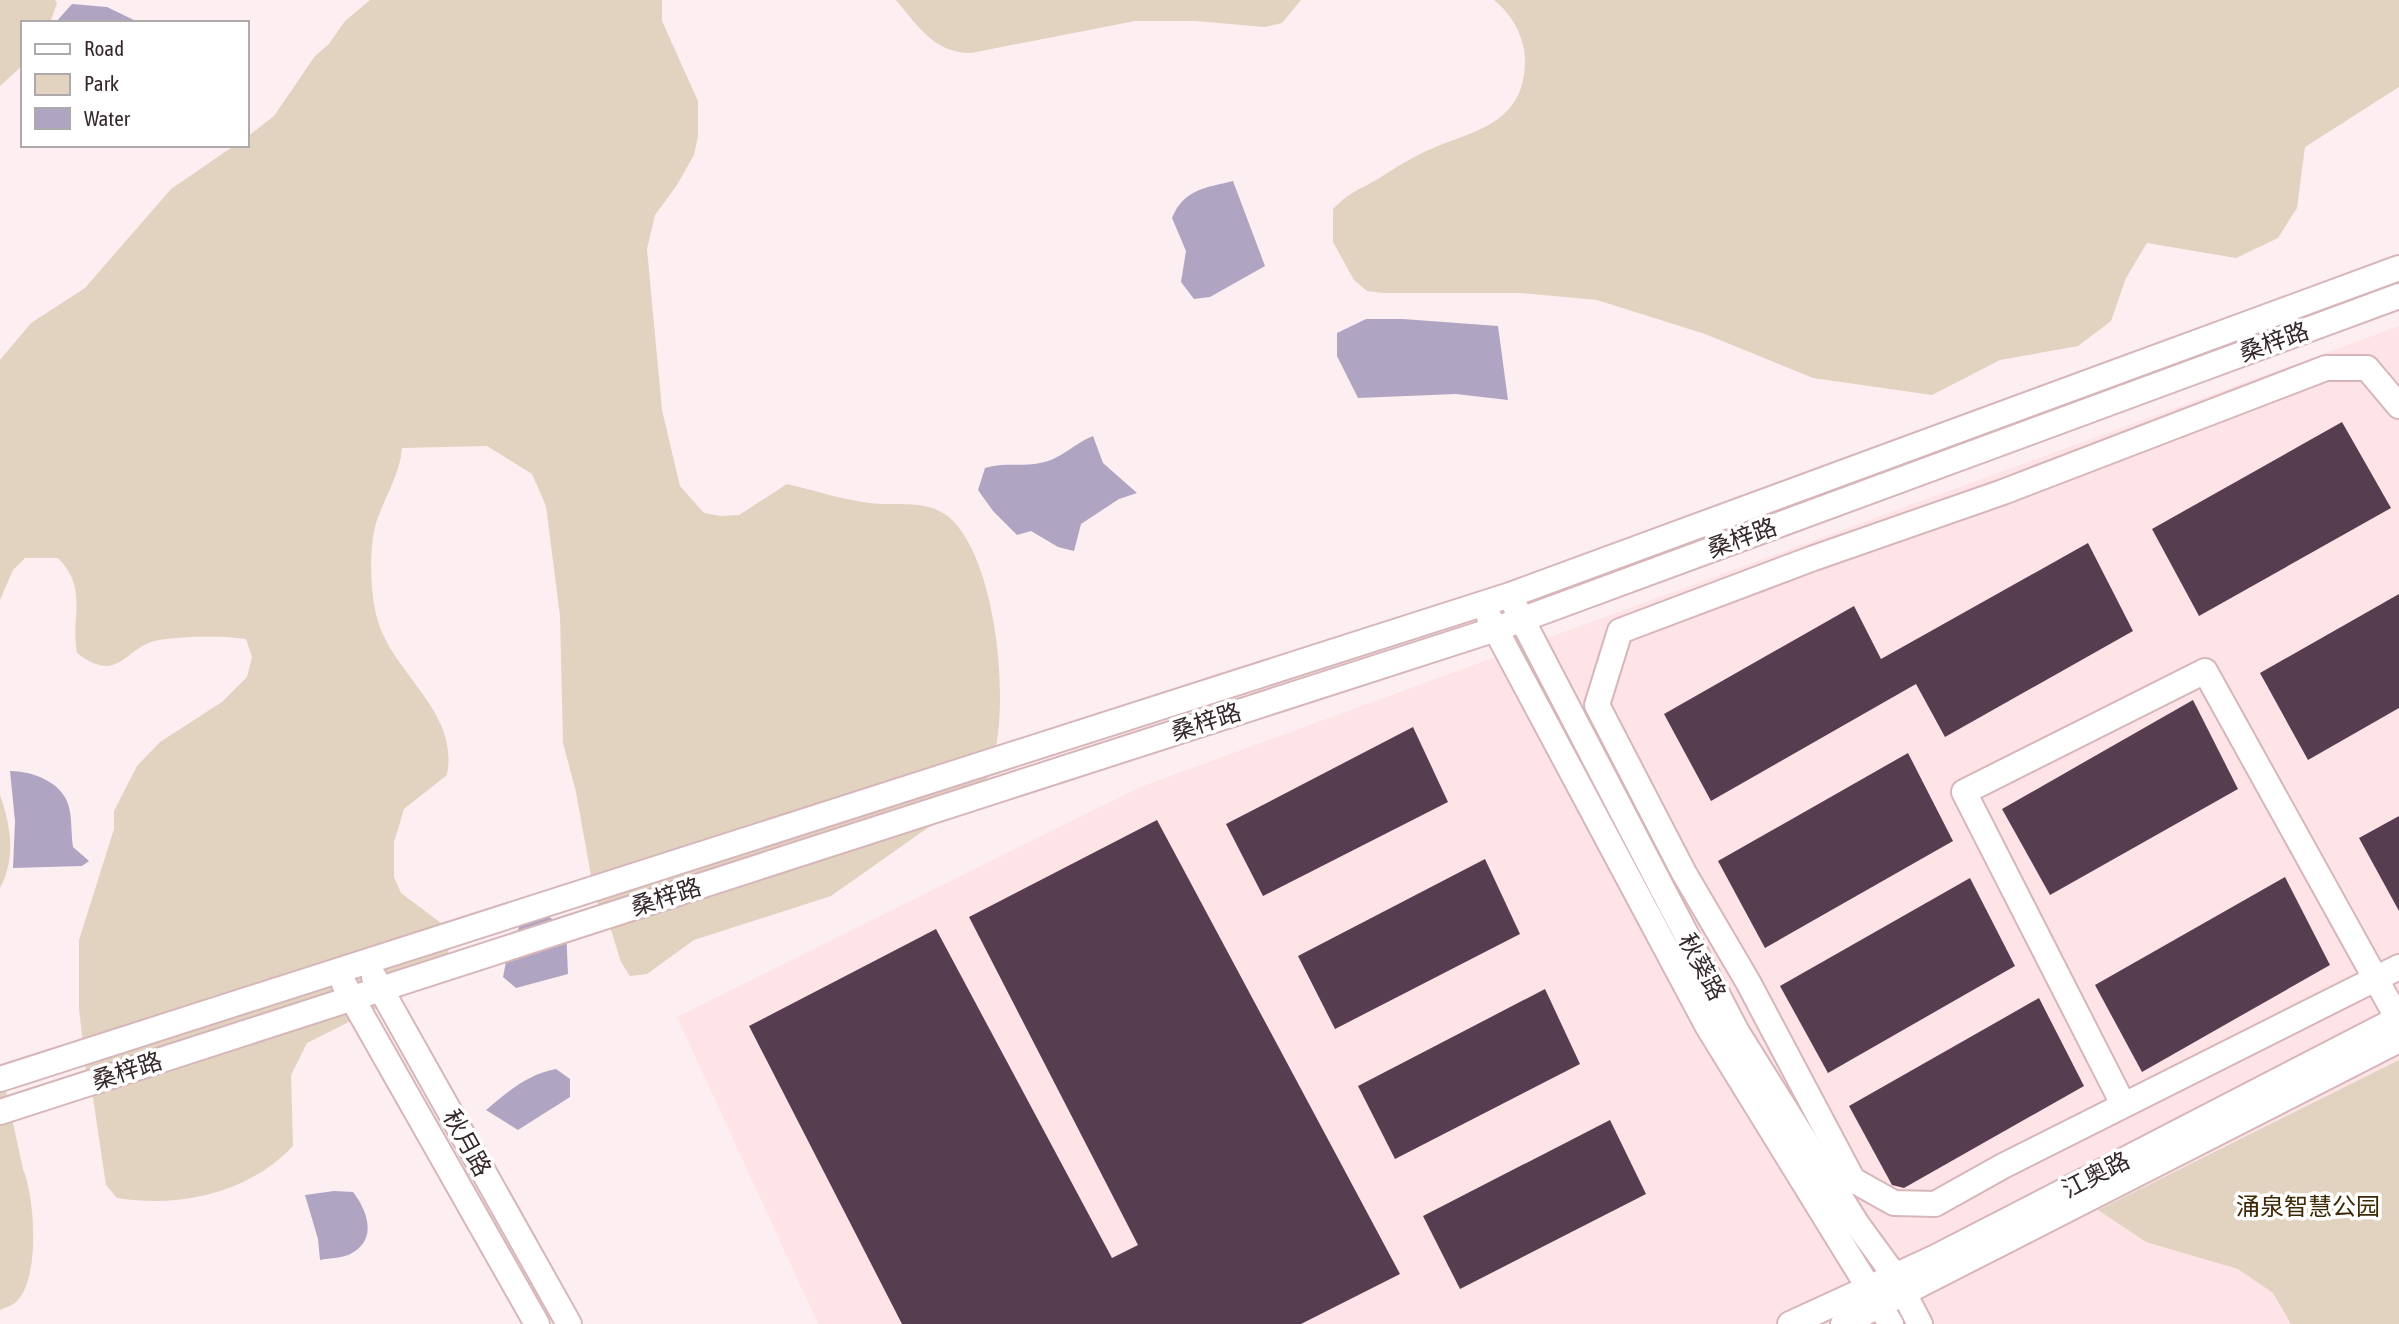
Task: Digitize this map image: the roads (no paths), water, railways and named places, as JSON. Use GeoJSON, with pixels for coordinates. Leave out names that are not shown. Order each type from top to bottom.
{"type":"FeatureCollection","features":[{"type":"Feature","properties":{"kind":"street","name":"桑梓路"},"geometry":{"type":"LineString","coordinates":[[0,1079],[1510,595],[2399,268]]}},
{"type":"Feature","properties":{"kind":"street","name":"桑梓路"},"geometry":{"type":"LineString","coordinates":[[0,1112],[1496,629],[2399,296]]}},
{"type":"Feature","properties":{"kind":"street"},"geometry":{"type":"LineString","coordinates":[[2399,406],[2367,368],[2326,368],[2003,492],[1811,559],[1619,631],[1597,705],[1684,873],[1748,982],[1853,1180],[1894,1203],[1936,1205],[2123,1104],[2399,967]]}},
{"type":"Feature","properties":{"kind":"street","name":"秋葵路"},"geometry":{"type":"LineString","coordinates":[[1510,595],[1520,619],[1737,1032],[1857,1224],[1900,1285],[1920,1324]]}},
{"type":"Feature","properties":{"kind":"street","name":"秋葵路"},"geometry":{"type":"LineString","coordinates":[[1482,604],[1708,1027],[1881,1305]]}},
{"type":"Feature","properties":{"kind":"street"},"geometry":{"type":"LineString","coordinates":[[2123,1104],[1964,792],[2205,671],[2399,1019]]}},
{"type":"Feature","properties":{"kind":"street","name":"秋月路"},"geometry":{"type":"LineString","coordinates":[[367,961],[379,989],[569,1324]]}},
{"type":"Feature","properties":{"kind":"street","name":"秋月路"},"geometry":{"type":"LineString","coordinates":[[337,971],[537,1324]]}},
{"type":"Feature","properties":{"kind":"street","name":"江奥路"},"geometry":{"type":"LineString","coordinates":[[1843,1324],[1881,1305],[1900,1285],[2399,1019]]}},
{"type":"Feature","properties":{"kind":"street","name":"江奥路"},"geometry":{"type":"LineString","coordinates":[[1900,1285],[2399,1040]]}},
{"type":"Feature","properties":{"kind":"street","name":"江奥路"},"geometry":{"type":"LineString","coordinates":[[1790,1324],[1881,1305]]}},
{"type":"Feature","properties":{"kind":"water"},"geometry":{"type":"Polygon","coordinates":[[[72,4],[107,7],[136,21],[57,21],[72,4]]]}},
{"type":"Feature","properties":{"kind":"water"},"geometry":{"type":"Polygon","coordinates":[[[1233,181],[1265,266],[1210,297],[1194,299],[1181,282],[1186,251],[1172,218],[1189,195],[1233,181]]]}},
{"type":"Feature","properties":{"kind":"water"},"geometry":{"type":"Polygon","coordinates":[[[1366,319],[1498,326],[1508,400],[1456,394],[1358,398],[1337,356],[1337,333],[1366,319]]]}},
{"type":"Feature","properties":{"kind":"water"},"geometry":{"type":"Polygon","coordinates":[[[1093,436],[1103,463],[1137,493],[1119,499],[1081,524],[1074,551],[1058,547],[1031,531],[1017,535],[993,511],[978,490],[985,468],[1047,461],[1093,436]]]}},
{"type":"Feature","properties":{"kind":"water"},"geometry":{"type":"Polygon","coordinates":[[[10,771],[37,776],[60,791],[69,807],[73,847],[89,861],[82,866],[13,868],[15,821],[10,771]]]}},
{"type":"Feature","properties":{"kind":"water"},"geometry":{"type":"Polygon","coordinates":[[[540,911],[566,928],[568,974],[516,988],[503,977],[508,952],[524,916],[540,911]]]}},
{"type":"Feature","properties":{"kind":"water"},"geometry":{"type":"Polygon","coordinates":[[[556,1069],[570,1079],[570,1097],[518,1130],[486,1110],[527,1079],[556,1069]]]}},
{"type":"Feature","properties":{"kind":"water"},"geometry":{"type":"Polygon","coordinates":[[[334,1191],[353,1192],[366,1216],[367,1232],[360,1247],[352,1253],[320,1260],[318,1239],[305,1195],[334,1191]]]}},
{"type":"Feature","properties":{"kind":"park label","name":"涌泉智慧公园"},"geometry":{"type":"Point","coordinates":[2308,1207]}}]}
